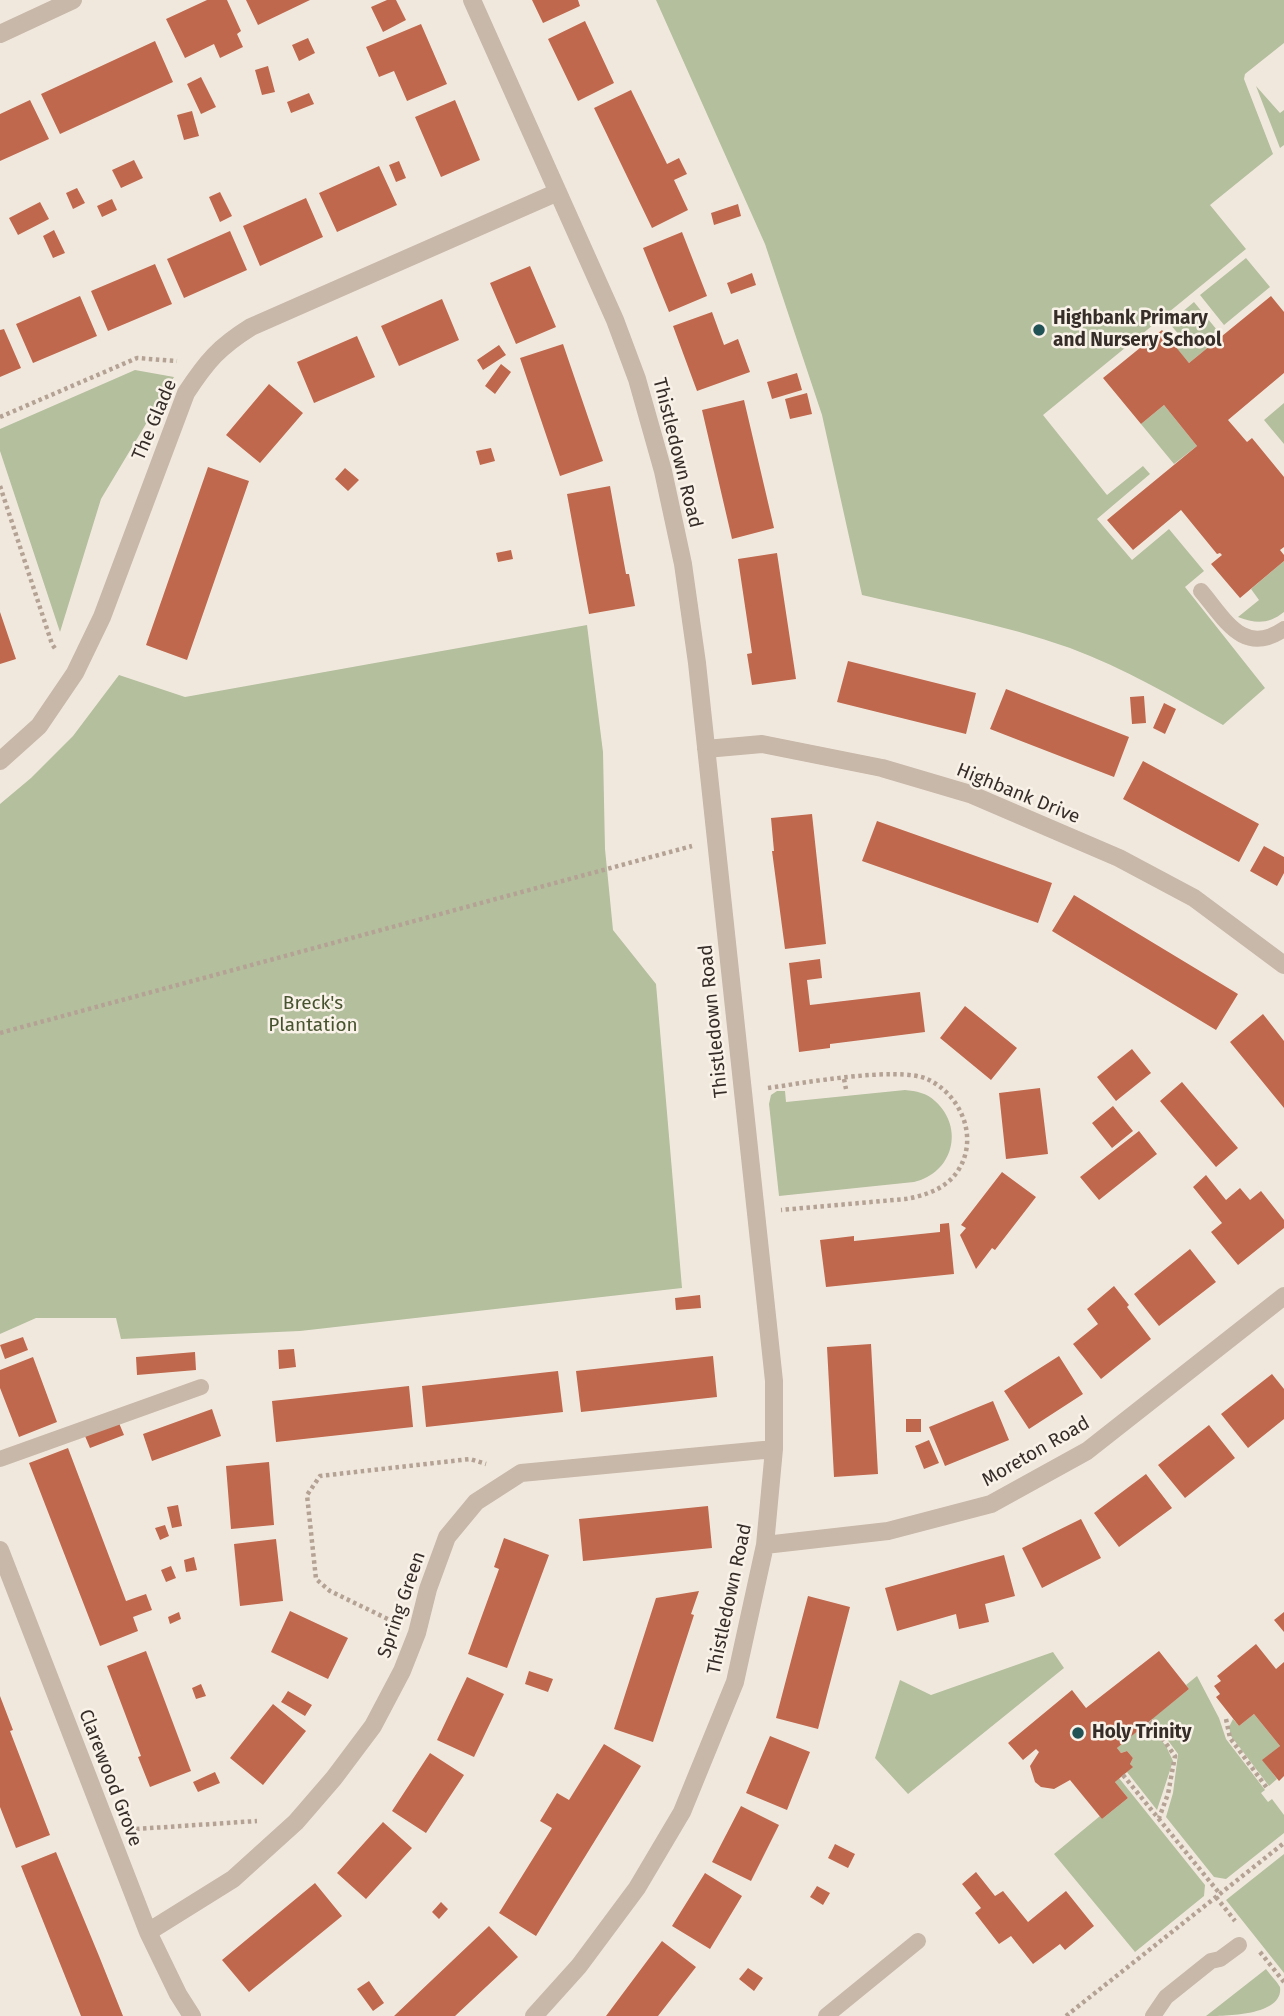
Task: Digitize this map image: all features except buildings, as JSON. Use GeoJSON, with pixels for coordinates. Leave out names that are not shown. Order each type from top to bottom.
{"type":"FeatureCollection","features":[{"type":"Feature","properties":{"kind":"street"},"geometry":{"type":"LineString","coordinates":[[0,34],[73,0]]}},
{"type":"Feature","properties":{"kind":"street","name":"Thistledown Road"},"geometry":{"type":"LineString","coordinates":[[472,0],[615,320],[637,379],[663,471],[683,564],[706,749],[774,1381],[774,1449],[765,1545],[736,1682],[682,1812],[638,1888],[579,1966],[534,2016]]}},
{"type":"Feature","properties":{"kind":"street","name":"The Glade"},"geometry":{"type":"LineString","coordinates":[[0,761],[39,726],[75,673],[102,617],[186,393],[206,363],[226,342],[251,327],[558,192]]}},
{"type":"Feature","properties":{"kind":"street","name":"Highbank Drive"},"geometry":{"type":"LineString","coordinates":[[706,749],[762,744],[882,768],[970,794],[1119,858],[1194,898],[1284,965]]}},
{"type":"Feature","properties":{"kind":"street","name":"Moreton Road"},"geometry":{"type":"LineString","coordinates":[[765,1545],[888,1531],[991,1504],[1087,1451],[1284,1296]]}},
{"type":"Feature","properties":{"kind":"street","name":"Spring Green"},"geometry":{"type":"LineString","coordinates":[[148,1932],[233,1879],[296,1822],[334,1778],[373,1726],[402,1671],[417,1633],[428,1589],[447,1537],[477,1502],[521,1473],[774,1449]]}},
{"type":"Feature","properties":{"kind":"street","name":"Clarewood Grove"},"geometry":{"type":"LineString","coordinates":[[2,1562],[148,1932],[178,1994],[192,2016]]}},
{"type":"Feature","properties":{"kind":"lane"},"geometry":{"type":"LineString","coordinates":[[1201,590],[1232,628],[1242,636],[1252,640],[1264,639],[1284,629]]}},
{"type":"Feature","properties":{"kind":"lane"},"geometry":{"type":"LineString","coordinates":[[0,1459],[201,1387]]}},
{"type":"Feature","properties":{"kind":"lane"},"geometry":{"type":"LineString","coordinates":[[826,2016],[918,1941]]}},
{"type":"Feature","properties":{"kind":"lane"},"geometry":{"type":"LineString","coordinates":[[1153,2016],[1166,1997],[1212,1961],[1220,1959],[1239,1945]]}},
{"type":"Feature","properties":{"kind":"path"},"geometry":{"type":"LineString","coordinates":[[0,417],[137,358],[206,363]]}},
{"type":"Feature","properties":{"kind":"path"},"geometry":{"type":"LineString","coordinates":[[0,486],[52,644],[75,673]]}},
{"type":"Feature","properties":{"kind":"path"},"geometry":{"type":"LineString","coordinates":[[0,1034],[715,839]]}},
{"type":"Feature","properties":{"kind":"path"},"geometry":{"type":"LineString","coordinates":[[743,1091],[892,1074],[913,1075],[944,1090],[962,1111],[966,1123],[965,1152],[959,1169],[935,1191],[922,1197],[756,1212]]}},
{"type":"Feature","properties":{"kind":"path"},"geometry":{"type":"LineString","coordinates":[[844,1079],[846,1089]]}},
{"type":"Feature","properties":{"kind":"path"},"geometry":{"type":"LineString","coordinates":[[417,1633],[330,1591],[316,1579],[307,1495],[320,1476],[470,1459],[521,1473]]}},
{"type":"Feature","properties":{"kind":"path"},"geometry":{"type":"LineString","coordinates":[[1226,1719],[1230,1738],[1267,1788]]}},
{"type":"Feature","properties":{"kind":"path"},"geometry":{"type":"LineString","coordinates":[[1150,1721],[1175,1756],[1168,1794],[1159,1819]]}},
{"type":"Feature","properties":{"kind":"path"},"geometry":{"type":"LineString","coordinates":[[1123,1775],[1220,1894]]}},
{"type":"Feature","properties":{"kind":"path"},"geometry":{"type":"LineString","coordinates":[[108,1831],[275,1820],[296,1822]]}},
{"type":"Feature","properties":{"kind":"path"},"geometry":{"type":"LineString","coordinates":[[1066,2016],[1284,1843]]}},
{"type":"Feature","properties":{"kind":"green space","name":"Highbank Primary and Nursery School"},"geometry":{"type":"Polygon","coordinates":[[[656,0],[1284,0],[1284,43],[1245,74],[1244,79],[1273,154],[1210,205],[1246,249],[1043,415],[1107,495],[1143,466],[1150,474],[1097,519],[1132,560],[1169,529],[1204,571],[1185,587],[1265,688],[1223,725],[1129,674],[1070,648],[992,625],[862,595],[822,415],[765,244],[656,0]]]}},
{"type":"Feature","properties":{"kind":"green space"},"geometry":{"type":"Polygon","coordinates":[[[1256,86],[1280,113],[1284,110],[1284,145],[1280,148],[1256,86]]]}},
{"type":"Feature","properties":{"kind":"green space"},"geometry":{"type":"Polygon","coordinates":[[[1246,258],[1270,287],[1224,325],[1200,295],[1246,258]]]}},
{"type":"Feature","properties":{"kind":"green space"},"geometry":{"type":"Polygon","coordinates":[[[1194,302],[1217,330],[1212,335],[1216,341],[1189,363],[1173,344],[1181,337],[1169,323],[1194,302]]]}},
{"type":"Feature","properties":{"kind":"green space"},"geometry":{"type":"Polygon","coordinates":[[[135,370],[174,377],[101,499],[60,632],[0,451],[0,429],[135,370]]]}},
{"type":"Feature","properties":{"kind":"green space"},"geometry":{"type":"Polygon","coordinates":[[[1284,403],[1284,444],[1264,420],[1284,403]]]}},
{"type":"Feature","properties":{"kind":"green space"},"geometry":{"type":"Polygon","coordinates":[[[1164,405],[1197,446],[1174,464],[1141,424],[1164,405]]]}},
{"type":"Feature","properties":{"kind":"green space"},"geometry":{"type":"Polygon","coordinates":[[[1284,561],[1284,612],[1262,622],[1238,617],[1259,600],[1251,589],[1284,561]]]}},
{"type":"Feature","properties":{"kind":"green space","name":"Breck's Plantation"},"geometry":{"type":"Polygon","coordinates":[[[587,625],[603,752],[605,849],[613,930],[656,984],[682,1288],[300,1331],[121,1339],[116,1318],[36,1318],[0,1334],[0,804],[31,778],[73,736],[119,675],[185,697],[587,625]]]}},
{"type":"Feature","properties":{"kind":"green space"},"geometry":{"type":"Polygon","coordinates":[[[905,1090],[932,1098],[950,1124],[950,1148],[946,1160],[938,1169],[914,1182],[779,1196],[769,1104],[771,1095],[777,1091],[785,1091],[786,1102],[905,1090]]]}},
{"type":"Feature","properties":{"kind":"green space"},"geometry":{"type":"Polygon","coordinates":[[[1053,1652],[1064,1668],[908,1794],[875,1758],[900,1680],[931,1695],[1053,1652]]]}},
{"type":"Feature","properties":{"kind":"green space"},"geometry":{"type":"Polygon","coordinates":[[[1197,1676],[1219,1718],[1226,1739],[1265,1790],[1261,1793],[1268,1802],[1272,1799],[1284,1815],[1284,1833],[1226,1879],[1214,1877],[1166,1817],[1173,1793],[1178,1754],[1152,1719],[1189,1689],[1186,1685],[1197,1676]]]}},
{"type":"Feature","properties":{"kind":"green space"},"geometry":{"type":"Polygon","coordinates":[[[1254,1714],[1280,1746],[1263,1760],[1277,1779],[1269,1786],[1231,1736],[1229,1727],[1233,1719],[1239,1726],[1254,1714]]]}},
{"type":"Feature","properties":{"kind":"green space"},"geometry":{"type":"Polygon","coordinates":[[[1147,1723],[1166,1746],[1173,1761],[1157,1810],[1127,1772],[1132,1767],[1130,1764],[1133,1758],[1127,1751],[1121,1753],[1117,1748],[1147,1723]]]}},
{"type":"Feature","properties":{"kind":"green space"},"geometry":{"type":"Polygon","coordinates":[[[1119,1778],[1205,1885],[1204,1896],[1135,1952],[1054,1854],[1100,1816],[1102,1819],[1128,1798],[1115,1782],[1119,1778]]]}},
{"type":"Feature","properties":{"kind":"green space"},"geometry":{"type":"Polygon","coordinates":[[[1284,1854],[1284,1973],[1226,1900],[1284,1854]]]}},
{"type":"Feature","properties":{"kind":"green space"},"geometry":{"type":"Polygon","coordinates":[[[1266,1969],[1280,1987],[1279,1997],[1273,2004],[1251,2012],[1206,2016],[1266,1969]]]}},
{"type":"Feature","properties":{"kind":"place","name":"Highbank Primary and Nursery School"},"geometry":{"type":"Point","coordinates":[1039,330]}},
{"type":"Feature","properties":{"kind":"place","name":"Holy Trinity"},"geometry":{"type":"Point","coordinates":[1078,1733]}}]}
